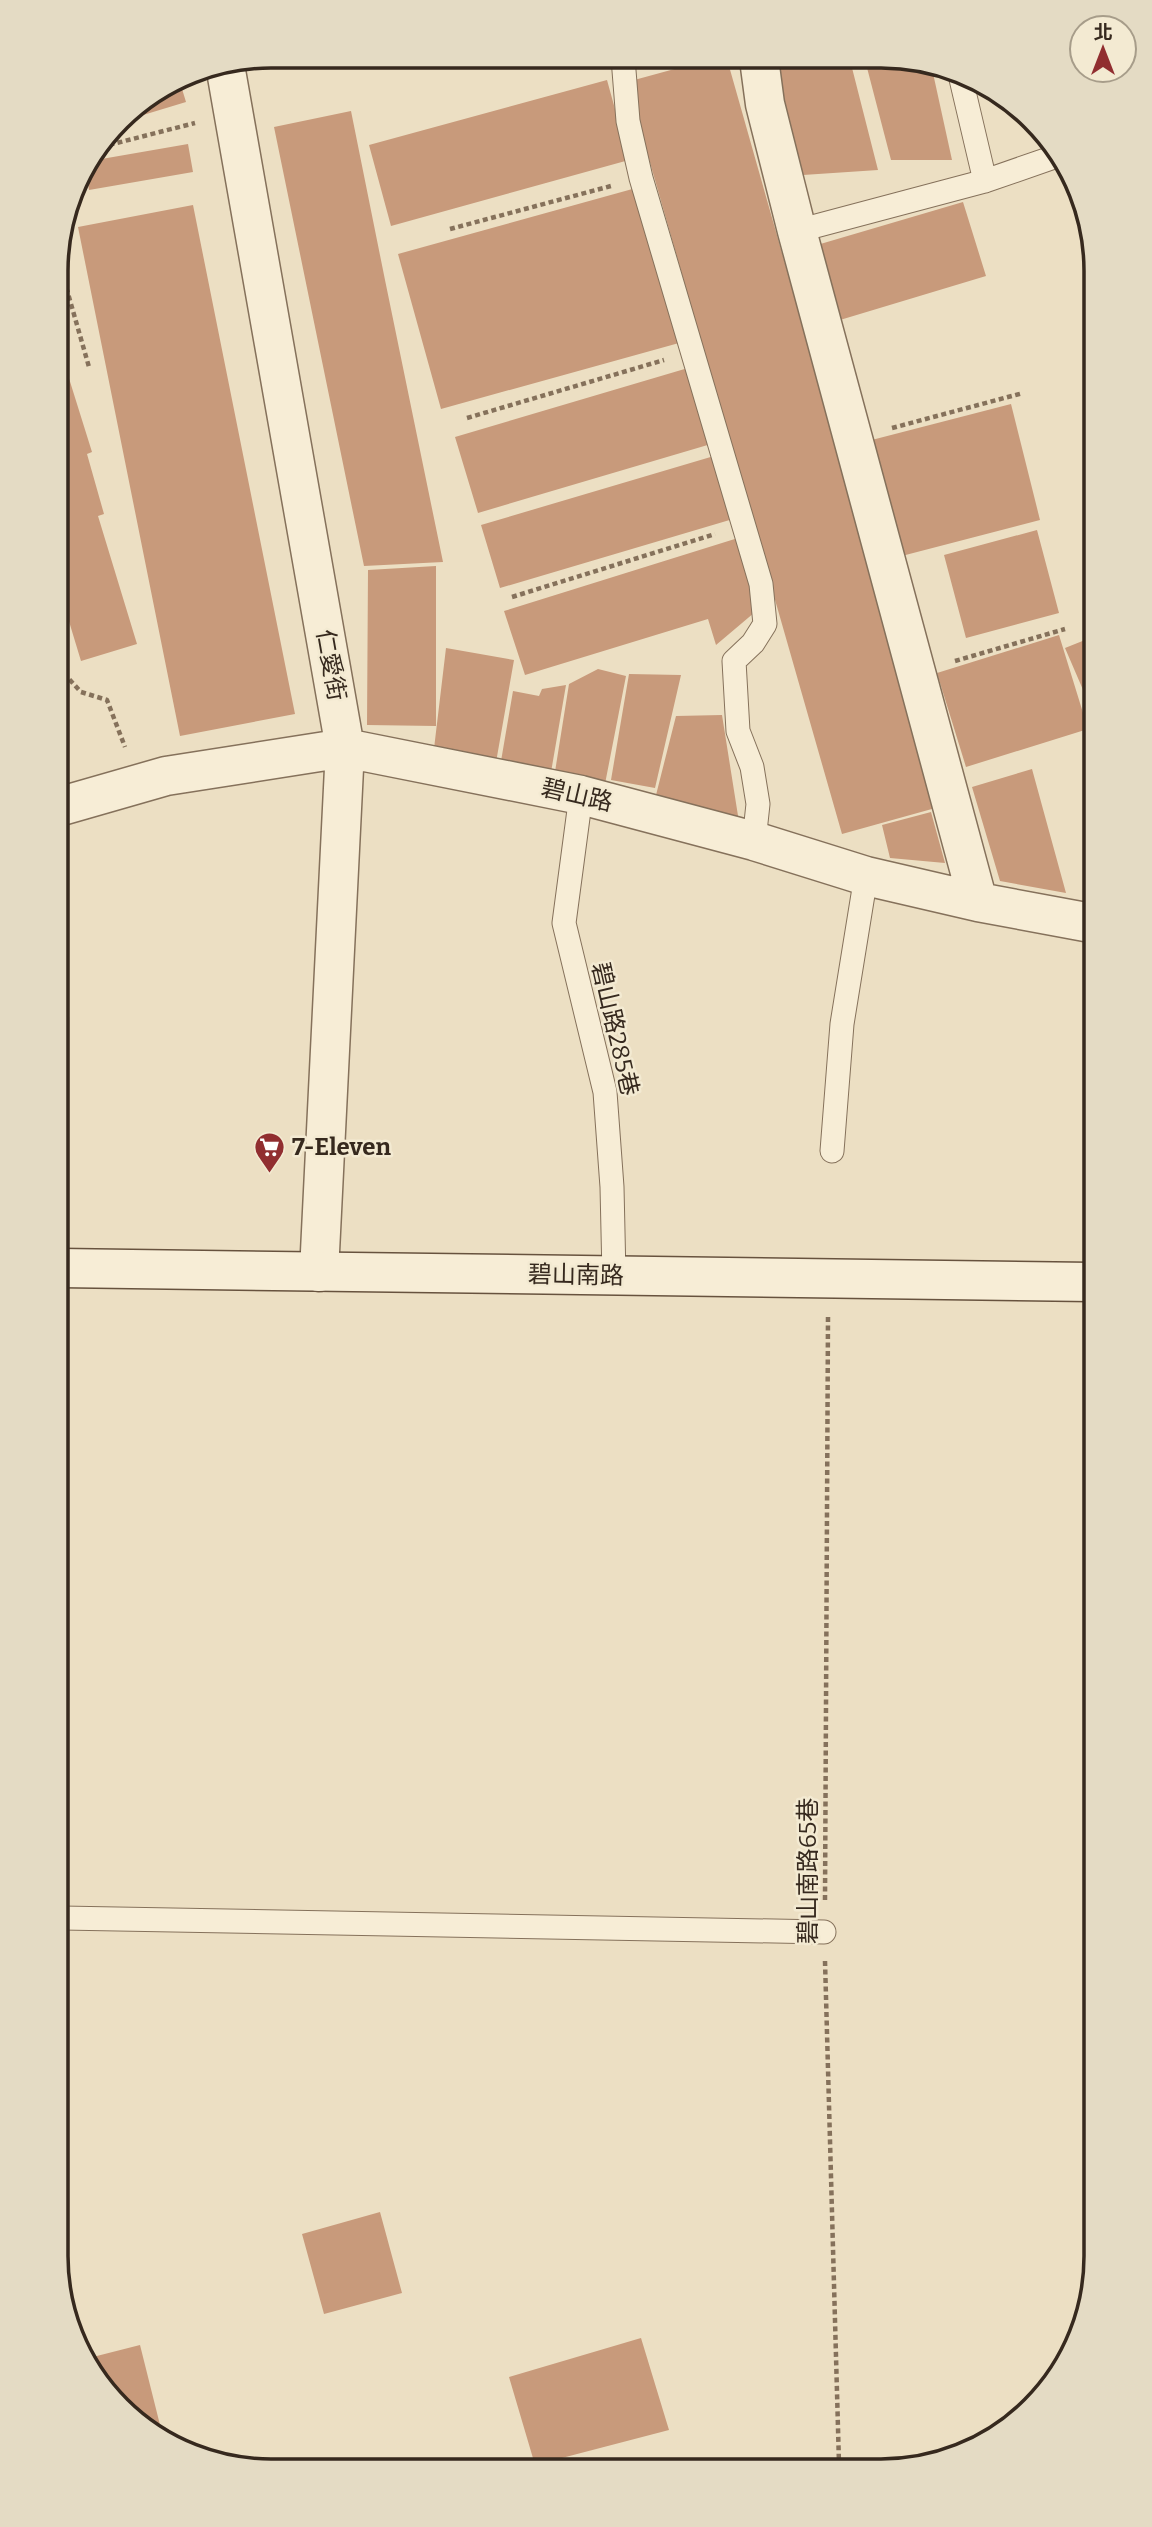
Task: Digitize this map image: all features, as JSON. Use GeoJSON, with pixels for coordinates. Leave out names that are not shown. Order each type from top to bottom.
{"type":"FeatureCollection","features":[{"type":"Feature","properties":{"kind":"street"},"geometry":{"type":"LineString","coordinates":[[760,68],[765,104],[797,231],[978,902]]}},
{"type":"Feature","properties":{"kind":"street","name":"仁愛街"},"geometry":{"type":"LineString","coordinates":[[226,74],[345,748],[319,1272]]}},
{"type":"Feature","properties":{"kind":"street","name":"碧山路"},"geometry":{"type":"LineString","coordinates":[[69,804],[166,776],[345,748],[581,795],[754,841],[866,876],[978,902],[1084,922]]}},
{"type":"Feature","properties":{"kind":"street","name":"碧山南路"},"geometry":{"type":"LineString","coordinates":[[68,1268],[1083,1282]]}},
{"type":"Feature","properties":{"kind":"lane"},"geometry":{"type":"LineString","coordinates":[[624,68],[628,121],[641,178],[761,584],[765,624],[753,643],[734,661],[737,731],[752,767],[758,804],[754,841]]}},
{"type":"Feature","properties":{"kind":"lane"},"geometry":{"type":"LineString","coordinates":[[963,86],[985,181]]}},
{"type":"Feature","properties":{"kind":"lane"},"geometry":{"type":"LineString","coordinates":[[797,231],[985,181],[1049,159]]}},
{"type":"Feature","properties":{"kind":"lane","name":"碧山路285巷"},"geometry":{"type":"LineString","coordinates":[[581,795],[564,923],[605,1093],[612,1187],[614,1276]]}},
{"type":"Feature","properties":{"kind":"lane"},"geometry":{"type":"LineString","coordinates":[[832,1151],[842,1024],[866,876]]}},
{"type":"Feature","properties":{"kind":"lane"},"geometry":{"type":"LineString","coordinates":[[68,1918],[824,1932]]}},
{"type":"Feature","properties":{"kind":"path"},"geometry":{"type":"LineString","coordinates":[[114,144],[233,113]]}},
{"type":"Feature","properties":{"kind":"path"},"geometry":{"type":"LineString","coordinates":[[450,229],[641,178]]}},
{"type":"Feature","properties":{"kind":"path"},"geometry":{"type":"LineString","coordinates":[[69,297],[89,367]]}},
{"type":"Feature","properties":{"kind":"path"},"geometry":{"type":"LineString","coordinates":[[467,418],[692,352]]}},
{"type":"Feature","properties":{"kind":"path"},"geometry":{"type":"LineString","coordinates":[[855,438],[1023,393]]}},
{"type":"Feature","properties":{"kind":"path"},"geometry":{"type":"LineString","coordinates":[[512,597],[743,526]]}},
{"type":"Feature","properties":{"kind":"path"},"geometry":{"type":"LineString","coordinates":[[917,671],[1065,629]]}},
{"type":"Feature","properties":{"kind":"path"},"geometry":{"type":"LineString","coordinates":[[69,679],[81,692],[107,700],[138,784]]}},
{"type":"Feature","properties":{"kind":"path","name":"碧山南路65巷"},"geometry":{"type":"LineString","coordinates":[[829,1278],[824,1932],[839,2459]]}},
{"type":"Feature","properties":{"kind":"building"},"geometry":{"type":"Polygon","coordinates":[[[678,68],[730,68],[939,807],[842,834],[627,82],[678,68]]]}},
{"type":"Feature","properties":{"kind":"building"},"geometry":{"type":"Polygon","coordinates":[[[774,68],[852,68],[878,170],[803,175],[774,68]]]}},
{"type":"Feature","properties":{"kind":"building"},"geometry":{"type":"Polygon","coordinates":[[[867,68],[907,70],[934,76],[952,160],[891,160],[867,68]]]}},
{"type":"Feature","properties":{"kind":"building"},"geometry":{"type":"Polygon","coordinates":[[[607,80],[629,160],[391,226],[369,145],[607,80]]]}},
{"type":"Feature","properties":{"kind":"building"},"geometry":{"type":"Polygon","coordinates":[[[182,89],[186,102],[142,115],[182,89]]]}},
{"type":"Feature","properties":{"kind":"building"},"geometry":{"type":"Polygon","coordinates":[[[351,111],[443,562],[364,566],[274,127],[351,111]]]}},
{"type":"Feature","properties":{"kind":"building"},"geometry":{"type":"Polygon","coordinates":[[[188,144],[193,172],[89,190],[88,185],[102,159],[188,144]]]}},
{"type":"Feature","properties":{"kind":"building"},"geometry":{"type":"Polygon","coordinates":[[[636,188],[679,343],[441,409],[398,254],[636,188]]]}},
{"type":"Feature","properties":{"kind":"building"},"geometry":{"type":"Polygon","coordinates":[[[963,202],[986,276],[840,320],[817,245],[963,202]]]}},
{"type":"Feature","properties":{"kind":"building"},"geometry":{"type":"Polygon","coordinates":[[[193,205],[295,714],[180,736],[78,227],[193,205]]]}},
{"type":"Feature","properties":{"kind":"building"},"geometry":{"type":"Polygon","coordinates":[[[688,368],[711,444],[478,513],[455,437],[688,368]]]}},
{"type":"Feature","properties":{"kind":"building"},"geometry":{"type":"Polygon","coordinates":[[[69,378],[92,452],[87,454],[104,514],[98,516],[137,644],[81,661],[69,621],[69,378]]]}},
{"type":"Feature","properties":{"kind":"building"},"geometry":{"type":"Polygon","coordinates":[[[1011,404],[1040,520],[894,558],[864,442],[1011,404]]]}},
{"type":"Feature","properties":{"kind":"building"},"geometry":{"type":"Polygon","coordinates":[[[714,456],[733,519],[500,588],[481,525],[714,456]]]}},
{"type":"Feature","properties":{"kind":"building"},"geometry":{"type":"Polygon","coordinates":[[[1037,530],[1059,613],[966,638],[944,555],[1037,530]]]}},
{"type":"Feature","properties":{"kind":"building"},"geometry":{"type":"Polygon","coordinates":[[[738,538],[761,607],[716,645],[708,619],[525,675],[504,611],[738,538]]]}},
{"type":"Feature","properties":{"kind":"building"},"geometry":{"type":"Polygon","coordinates":[[[436,566],[436,726],[367,725],[368,570],[436,566]]]}},
{"type":"Feature","properties":{"kind":"building"},"geometry":{"type":"Polygon","coordinates":[[[1059,635],[1084,715],[1084,730],[966,767],[937,673],[1059,635]]]}},
{"type":"Feature","properties":{"kind":"building"},"geometry":{"type":"Polygon","coordinates":[[[1084,640],[1084,692],[1065,648],[1084,640]]]}},
{"type":"Feature","properties":{"kind":"building"},"geometry":{"type":"Polygon","coordinates":[[[446,648],[514,660],[495,768],[433,757],[446,648]]]}},
{"type":"Feature","properties":{"kind":"building"},"geometry":{"type":"Polygon","coordinates":[[[598,669],[626,676],[604,789],[554,778],[569,684],[598,669]]]}},
{"type":"Feature","properties":{"kind":"building"},"geometry":{"type":"Polygon","coordinates":[[[629,674],[681,675],[655,788],[611,780],[629,674]]]}},
{"type":"Feature","properties":{"kind":"building"},"geometry":{"type":"Polygon","coordinates":[[[566,685],[550,778],[500,767],[513,691],[539,696],[542,689],[566,685]]]}},
{"type":"Feature","properties":{"kind":"building"},"geometry":{"type":"Polygon","coordinates":[[[722,715],[739,822],[655,799],[676,716],[722,715]]]}},
{"type":"Feature","properties":{"kind":"building"},"geometry":{"type":"Polygon","coordinates":[[[1032,769],[1066,893],[1000,881],[972,787],[1032,769]]]}},
{"type":"Feature","properties":{"kind":"building"},"geometry":{"type":"Polygon","coordinates":[[[931,812],[945,863],[890,858],[882,825],[931,812]]]}},
{"type":"Feature","properties":{"kind":"building"},"geometry":{"type":"Polygon","coordinates":[[[380,2212],[402,2293],[324,2314],[302,2234],[380,2212]]]}},
{"type":"Feature","properties":{"kind":"building"},"geometry":{"type":"Polygon","coordinates":[[[641,2338],[669,2430],[558,2459],[533,2459],[509,2377],[641,2338]]]}},
{"type":"Feature","properties":{"kind":"building"},"geometry":{"type":"Polygon","coordinates":[[[140,2345],[160,2425],[128,2399],[95,2357],[140,2345]]]}},
{"type":"Feature","properties":{"kind":"place","name":"7-Eleven"},"geometry":{"type":"Point","coordinates":[269,1174]}}]}
